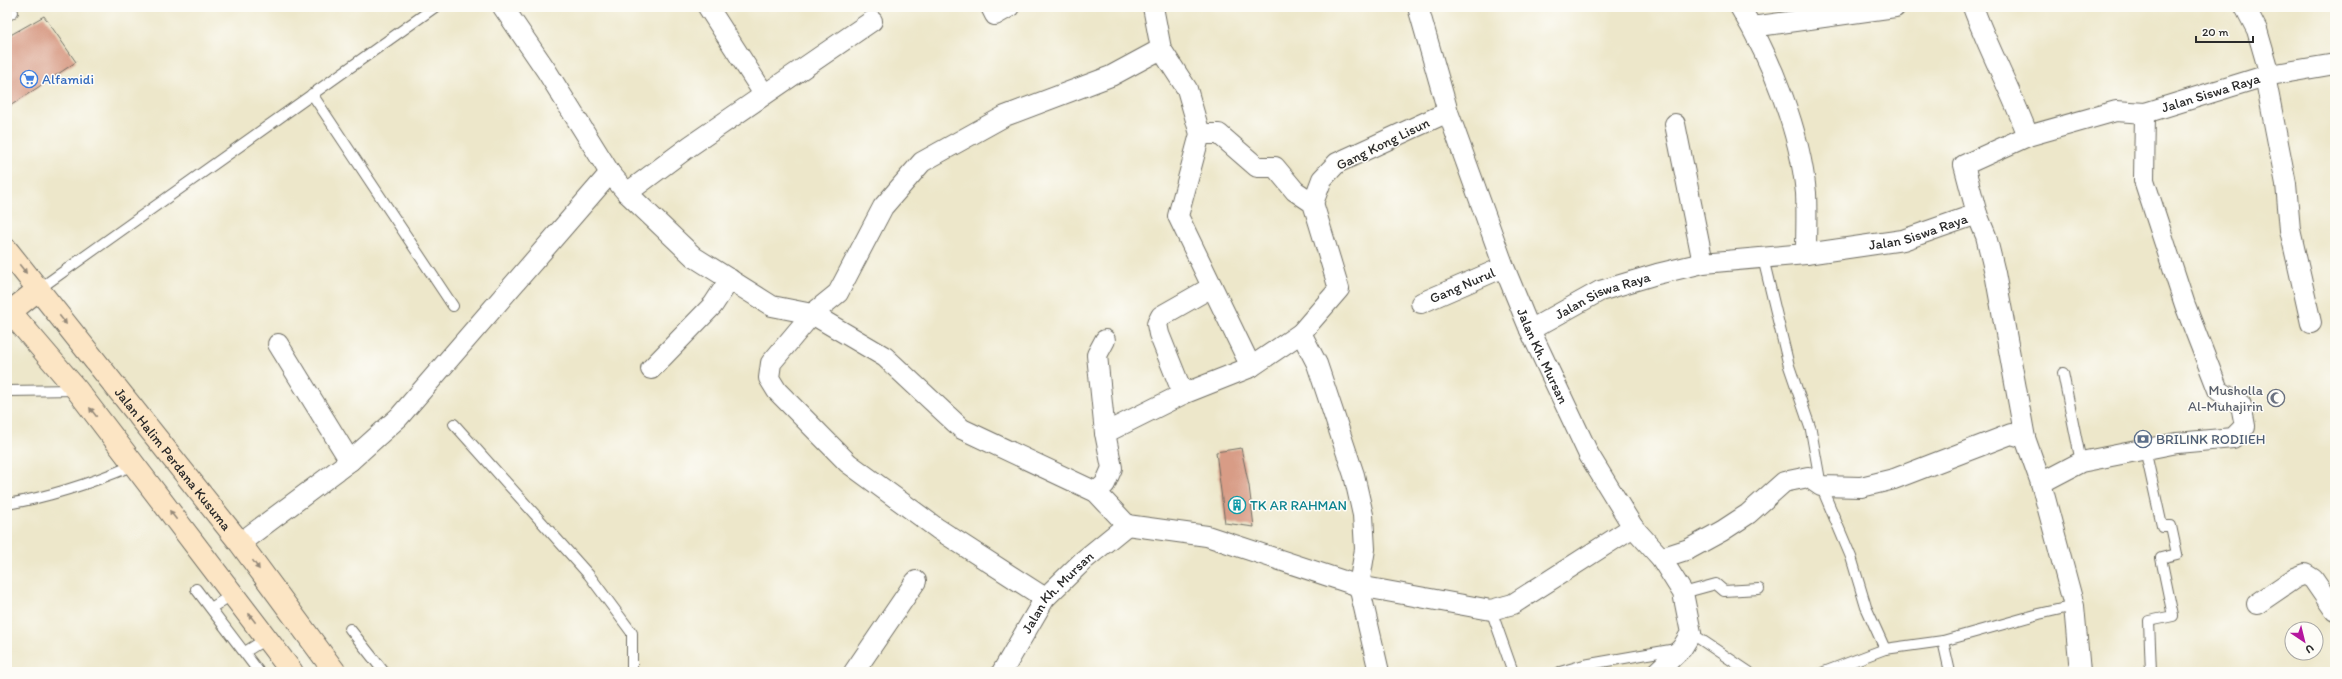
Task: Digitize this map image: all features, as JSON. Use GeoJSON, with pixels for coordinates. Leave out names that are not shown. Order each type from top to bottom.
{"type":"FeatureCollection","features":[{"type":"Feature","properties":{"kind":"main road","name":"Jalan Halim Perdana Kusuma"},"geometry":{"type":"LineString","coordinates":[[7,250],[240,543],[335,672]]}},
{"type":"Feature","properties":{"kind":"main road"},"geometry":{"type":"LineString","coordinates":[[39,289],[9,310],[77,390],[292,672]]}},
{"type":"Feature","properties":{"kind":"street"},"geometry":{"type":"LineString","coordinates":[[503,7],[546,70],[610,173],[627,193],[694,257],[772,306],[812,314],[884,357],[962,428],[1096,492],[1127,525],[1207,536],[1359,586],[1491,610],[1513,604],[1633,527]]}},
{"type":"Feature","properties":{"kind":"street"},"geometry":{"type":"LineString","coordinates":[[708,7],[764,94]]}},
{"type":"Feature","properties":{"kind":"street"},"geometry":{"type":"LineString","coordinates":[[991,7],[995,15],[1009,7]]}},
{"type":"Feature","properties":{"kind":"street"},"geometry":{"type":"LineString","coordinates":[[1153,7],[1161,49],[1187,89],[1200,134],[1178,216],[1251,367]]}},
{"type":"Feature","properties":{"kind":"street","name":"Jalan Kh. Mursan"},"geometry":{"type":"LineString","coordinates":[[1418,7],[1448,112],[1504,268],[1530,330],[1589,455],[1633,527],[1661,558],[1683,594],[1686,641]]}},
{"type":"Feature","properties":{"kind":"street"},"geometry":{"type":"LineString","coordinates":[[1740,7],[1752,27],[1794,125],[1806,193],[1806,254]]}},
{"type":"Feature","properties":{"kind":"street"},"geometry":{"type":"LineString","coordinates":[[1752,27],[1895,7]]}},
{"type":"Feature","properties":{"kind":"street"},"geometry":{"type":"LineString","coordinates":[[2245,7],[2257,30],[2267,75],[2286,184],[2290,230],[2311,323]]}},
{"type":"Feature","properties":{"kind":"street"},"geometry":{"type":"LineString","coordinates":[[1975,8],[2028,136]]}},
{"type":"Feature","properties":{"kind":"street"},"geometry":{"type":"LineString","coordinates":[[627,193],[764,94],[872,21]]}},
{"type":"Feature","properties":{"kind":"street"},"geometry":{"type":"LineString","coordinates":[[1045,598],[938,529],[848,463],[777,391],[769,378],[771,363],[812,314],[838,293],[883,207],[922,162],[1005,116],[1111,76],[1161,49]]}},
{"type":"Feature","properties":{"kind":"street","name":"Jalan Siswa Raya"},"geometry":{"type":"LineString","coordinates":[[1530,330],[1600,291],[1657,274],[1703,263],[1806,254],[1903,240],[1976,214],[1964,165],[2028,136],[2116,111],[2145,113],[2267,75],[2335,64]]}},
{"type":"Feature","properties":{"kind":"street","name":"Gang Kong Lisun"},"geometry":{"type":"LineString","coordinates":[[1313,203],[1322,179],[1337,163],[1448,112]]}},
{"type":"Feature","properties":{"kind":"street"},"geometry":{"type":"LineString","coordinates":[[2041,483],[2081,462],[2145,448],[2233,438],[2245,426],[2241,405],[2218,390],[2185,305],[2144,180],[2145,113]]}},
{"type":"Feature","properties":{"kind":"street"},"geometry":{"type":"LineString","coordinates":[[1675,124],[1703,263]]}},
{"type":"Feature","properties":{"kind":"street"},"geometry":{"type":"LineString","coordinates":[[1105,433],[1183,394],[1251,367],[1301,333],[1339,289],[1313,203],[1294,191],[1275,167],[1257,167],[1219,134],[1200,134]]}},
{"type":"Feature","properties":{"kind":"street"},"geometry":{"type":"LineString","coordinates":[[240,543],[350,461],[410,406],[610,173]]}},
{"type":"Feature","properties":{"kind":"street"},"geometry":{"type":"LineString","coordinates":[[1976,214],[1986,236],[1995,273],[2025,438],[2041,483],[2074,606],[2080,672]]}},
{"type":"Feature","properties":{"kind":"street","name":"Gang Nurul"},"geometry":{"type":"LineString","coordinates":[[1421,303],[1504,268]]}},
{"type":"Feature","properties":{"kind":"street"},"geometry":{"type":"LineString","coordinates":[[651,369],[713,305],[730,279]]}},
{"type":"Feature","properties":{"kind":"street"},"geometry":{"type":"LineString","coordinates":[[1183,394],[1159,334],[1157,324],[1161,316],[1212,287]]}},
{"type":"Feature","properties":{"kind":"street"},"geometry":{"type":"LineString","coordinates":[[1301,333],[1317,364],[1354,475],[1363,515],[1365,548],[1359,586],[1379,672]]}},
{"type":"Feature","properties":{"kind":"street"},"geometry":{"type":"LineString","coordinates":[[1096,492],[1105,484],[1112,468],[1105,433],[1097,356],[1105,340]]}},
{"type":"Feature","properties":{"kind":"street"},"geometry":{"type":"LineString","coordinates":[[278,344],[350,461]]}},
{"type":"Feature","properties":{"kind":"street"},"geometry":{"type":"LineString","coordinates":[[1661,558],[1689,549],[1748,514],[1784,482],[1808,477],[1821,486],[1862,487],[1894,479],[2011,434],[2025,438]]}},
{"type":"Feature","properties":{"kind":"street","name":"Jalan Kh. Mursan"},"geometry":{"type":"LineString","coordinates":[[1002,672],[1045,598],[1084,560],[1127,525]]}},
{"type":"Feature","properties":{"kind":"street"},"geometry":{"type":"LineString","coordinates":[[2257,604],[2295,578],[2304,574],[2313,579],[2335,611]]}},
{"type":"Feature","properties":{"kind":"street"},"geometry":{"type":"LineString","coordinates":[[854,672],[916,581]]}},
{"type":"Feature","properties":{"kind":"street"},"geometry":{"type":"LineString","coordinates":[[1656,672],[1686,641]]}},
{"type":"Feature","properties":{"kind":"lane"},"geometry":{"type":"LineString","coordinates":[[39,289],[435,7]]}},
{"type":"Feature","properties":{"kind":"lane"},"geometry":{"type":"LineString","coordinates":[[312,94],[453,306]]}},
{"type":"Feature","properties":{"kind":"lane"},"geometry":{"type":"LineString","coordinates":[[1763,258],[1789,366],[1811,430],[1821,486],[1851,556],[1866,607],[1885,649]]}},
{"type":"Feature","properties":{"kind":"lane"},"geometry":{"type":"LineString","coordinates":[[2063,373],[2081,462]]}},
{"type":"Feature","properties":{"kind":"lane"},"geometry":{"type":"LineString","coordinates":[[7,391],[77,390]]}},
{"type":"Feature","properties":{"kind":"lane"},"geometry":{"type":"LineString","coordinates":[[454,424],[588,575],[632,633],[632,672]]}},
{"type":"Feature","properties":{"kind":"lane"},"geometry":{"type":"LineString","coordinates":[[2145,448],[2162,526],[2172,526],[2177,554],[2161,558],[2173,616],[2149,621],[2151,672]]}},
{"type":"Feature","properties":{"kind":"lane"},"geometry":{"type":"LineString","coordinates":[[7,504],[34,499],[112,475],[134,465]]}},
{"type":"Feature","properties":{"kind":"lane"},"geometry":{"type":"LineString","coordinates":[[1683,594],[1716,584],[1724,591],[1759,589]]}},
{"type":"Feature","properties":{"kind":"lane"},"geometry":{"type":"LineString","coordinates":[[196,589],[259,672]]}},
{"type":"Feature","properties":{"kind":"lane"},"geometry":{"type":"LineString","coordinates":[[211,608],[233,594]]}},
{"type":"Feature","properties":{"kind":"lane"},"geometry":{"type":"LineString","coordinates":[[1824,672],[1885,649],[1943,641],[2039,614],[2074,606]]}},
{"type":"Feature","properties":{"kind":"lane"},"geometry":{"type":"LineString","coordinates":[[1491,610],[1513,672]]}},
{"type":"Feature","properties":{"kind":"lane"},"geometry":{"type":"LineString","coordinates":[[350,629],[384,672]]}},
{"type":"Feature","properties":{"kind":"lane"},"geometry":{"type":"LineString","coordinates":[[245,652],[267,638]]}},
{"type":"Feature","properties":{"kind":"lane"},"geometry":{"type":"LineString","coordinates":[[1560,672],[1686,641],[1749,672]]}},
{"type":"Feature","properties":{"kind":"lane"},"geometry":{"type":"LineString","coordinates":[[1943,641],[1950,672]]}},
{"type":"Feature","properties":{"kind":"building","name":"Alfamidi"},"geometry":{"type":"Polygon","coordinates":[[[44,16],[76,62],[7,108],[7,37],[44,16]]]}},
{"type":"Feature","properties":{"kind":"building","name":"TK AR RAHMAN"},"geometry":{"type":"Polygon","coordinates":[[[1241,448],[1249,486],[1254,527],[1225,523],[1216,452],[1241,448]]]}},
{"type":"Feature","properties":{"kind":"place","name":"Alfamidi"},"geometry":{"type":"Point","coordinates":[29,79]}},
{"type":"Feature","properties":{"kind":"place","name":"Musholla Al-Muhajirin"},"geometry":{"type":"Point","coordinates":[2276,398]}},
{"type":"Feature","properties":{"kind":"place","name":"BRILINK RODIIEH"},"geometry":{"type":"Point","coordinates":[2143,439]}},
{"type":"Feature","properties":{"kind":"place","name":"TK AR RAHMAN"},"geometry":{"type":"Point","coordinates":[1237,505]}}]}
